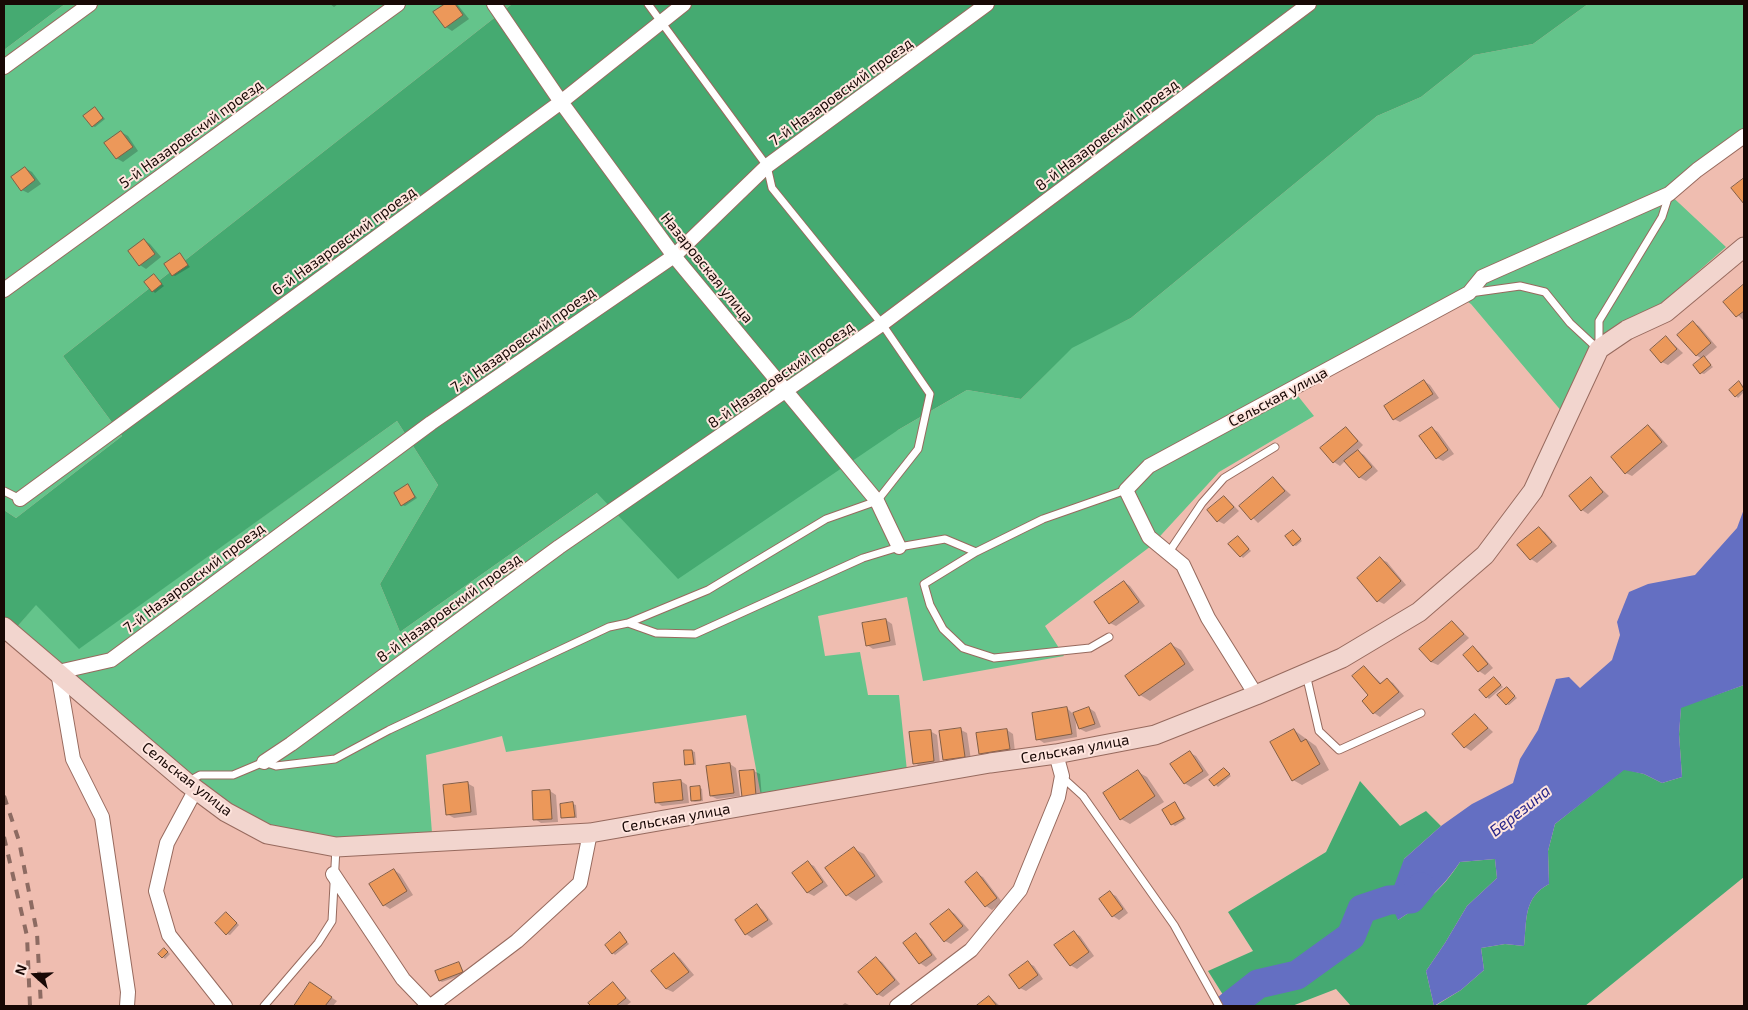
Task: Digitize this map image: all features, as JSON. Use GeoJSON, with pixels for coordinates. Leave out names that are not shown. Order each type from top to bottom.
{"type":"FeatureCollection","features":[{"type":"Feature","properties":{"kind":"street"},"geometry":{"type":"LineString","coordinates":[[4,67],[90,4]]}},
{"type":"Feature","properties":{"kind":"street","name":"5-й Назаровский проезд"},"geometry":{"type":"LineString","coordinates":[[4,290],[398,4]]}},
{"type":"Feature","properties":{"kind":"street","name":"Назаровская улица"},"geometry":{"type":"LineString","coordinates":[[494,4],[560,102],[674,256],[877,501],[899,547]]}},
{"type":"Feature","properties":{"kind":"street","name":"6-й Назаровский проезд"},"geometry":{"type":"LineString","coordinates":[[20,499],[560,102],[684,4]]}},
{"type":"Feature","properties":{"kind":"street","name":"7-й Назаровский проезд"},"geometry":{"type":"LineString","coordinates":[[58,672],[111,660],[431,423],[674,256],[767,166],[987,4]]}},
{"type":"Feature","properties":{"kind":"street","name":"8-й Назаровский проезд"},"geometry":{"type":"LineString","coordinates":[[264,762],[559,547],[882,324],[1310,4]]}},
{"type":"Feature","properties":{"kind":"street","name":"Сельская улица"},"geometry":{"type":"LineString","coordinates":[[1126,490],[1149,466],[1469,293],[1482,277],[1669,194],[1697,170],[1744,136]]}},
{"type":"Feature","properties":{"kind":"street"},"geometry":{"type":"LineString","coordinates":[[1599,349],[1628,330],[1666,312],[1744,247]]}},
{"type":"Feature","properties":{"kind":"street","name":"Сельская улица"},"geometry":{"type":"LineString","coordinates":[[4,627],[192,786],[226,812],[267,834],[336,847],[590,833],[980,764],[1056,754],[1155,734],[1256,695],[1342,658],[1419,612],[1485,555],[1533,491],[1599,349]]}},
{"type":"Feature","properties":{"kind":"street"},"geometry":{"type":"LineString","coordinates":[[1126,490],[1149,537],[1183,565],[1208,618],[1256,695]]}},
{"type":"Feature","properties":{"kind":"street"},"geometry":{"type":"LineString","coordinates":[[58,672],[73,759],[102,817],[128,992],[127,1006]]}},
{"type":"Feature","properties":{"kind":"street"},"geometry":{"type":"LineString","coordinates":[[897,1006],[970,950],[1020,890],[1053,811],[1062,776],[1056,754]]}},
{"type":"Feature","properties":{"kind":"street"},"geometry":{"type":"LineString","coordinates":[[192,786],[167,843],[156,891],[169,935],[225,1006]]}},
{"type":"Feature","properties":{"kind":"street"},"geometry":{"type":"LineString","coordinates":[[333,874],[403,979],[430,1006],[517,941],[580,883],[590,833]]}},
{"type":"Feature","properties":{"kind":"lane"},"geometry":{"type":"LineString","coordinates":[[192,786],[200,775],[233,775],[264,762],[276,766],[335,759],[389,730],[609,627],[628,624],[708,590],[826,520],[877,501],[918,449],[930,394],[882,324],[772,188],[767,166],[648,4]]}},
{"type":"Feature","properties":{"kind":"lane"},"geometry":{"type":"LineString","coordinates":[[1599,349],[1599,321],[1662,217],[1669,194]]}},
{"type":"Feature","properties":{"kind":"lane"},"geometry":{"type":"LineString","coordinates":[[1469,293],[1520,286],[1546,292],[1570,323],[1599,349]]}},
{"type":"Feature","properties":{"kind":"lane"},"geometry":{"type":"LineString","coordinates":[[1169,552],[1202,504],[1224,478],[1275,447]]}},
{"type":"Feature","properties":{"kind":"lane"},"geometry":{"type":"LineString","coordinates":[[1109,637],[1090,648],[994,658],[963,648],[943,629],[930,605],[924,584],[976,552],[1043,519],[1126,490]]}},
{"type":"Feature","properties":{"kind":"lane"},"geometry":{"type":"LineString","coordinates":[[4,491],[20,499]]}},
{"type":"Feature","properties":{"kind":"lane"},"geometry":{"type":"LineString","coordinates":[[628,624],[656,633],[695,634],[863,558],[899,547],[945,539],[976,552]]}},
{"type":"Feature","properties":{"kind":"lane"},"geometry":{"type":"LineString","coordinates":[[1306,674],[1320,731],[1338,750],[1421,714]]}},
{"type":"Feature","properties":{"kind":"lane"},"geometry":{"type":"LineString","coordinates":[[1062,776],[1083,796],[1174,925],[1219,1006]]}},
{"type":"Feature","properties":{"kind":"lane"},"geometry":{"type":"LineString","coordinates":[[264,1006],[318,943],[332,921],[333,874],[336,847]]}},
{"type":"Feature","properties":{"kind":"green space"},"geometry":{"type":"Polygon","coordinates":[[[4,4],[65,4],[4,50],[4,4]]]}},
{"type":"Feature","properties":{"kind":"green space"},"geometry":{"type":"Polygon","coordinates":[[[65,4],[512,4],[63,356],[122,436],[16,518],[4,510],[4,50],[65,4]]]}},
{"type":"Feature","properties":{"kind":"green space"},"geometry":{"type":"Polygon","coordinates":[[[512,4],[1588,4],[1533,44],[1474,55],[1421,97],[1377,116],[1131,318],[1072,348],[1021,399],[967,390],[898,430],[678,579],[597,493],[400,632],[380,584],[438,485],[397,421],[79,649],[36,605],[17,627],[4,617],[4,510],[16,518],[122,436],[63,356],[512,4]]]}},
{"type":"Feature","properties":{"kind":"green space"},"geometry":{"type":"Polygon","coordinates":[[[1588,4],[1744,4],[1744,130],[1664,189],[1726,247],[1661,304],[1624,324],[1563,413],[1471,304],[1454,293],[1290,386],[1314,416],[1219,472],[1151,546],[1045,626],[1064,656],[923,681],[907,597],[818,616],[825,656],[860,652],[868,695],[899,695],[907,771],[761,796],[746,715],[506,752],[502,736],[426,755],[432,833],[355,838],[316,837],[297,834],[259,821],[212,793],[17,627],[36,604],[79,648],[397,421],[438,485],[380,584],[400,632],[597,493],[898,430],[967,390],[1021,399],[1072,347],[1131,318],[1377,116],[1421,97],[1474,55],[1533,44],[1588,4]]]}},
{"type":"Feature","properties":{"kind":"green space"},"geometry":{"type":"Polygon","coordinates":[[[1744,685],[1744,877],[1585,1006],[1435,1006],[1461,990],[1484,970],[1481,948],[1505,944],[1524,946],[1526,919],[1530,903],[1549,884],[1548,851],[1555,824],[1624,769],[1644,774],[1662,783],[1682,777],[1679,734],[1681,707],[1744,685]]]}},
{"type":"Feature","properties":{"kind":"green space"},"geometry":{"type":"Polygon","coordinates":[[[1360,781],[1400,826],[1426,811],[1441,826],[1404,859],[1398,920],[1433,895],[1460,862],[1495,859],[1497,878],[1467,906],[1426,971],[1434,1006],[1351,1006],[1336,989],[1292,1006],[1230,1006],[1208,971],[1253,951],[1228,912],[1326,852],[1360,781]]]}},
{"type":"Feature","properties":{"kind":"water"},"geometry":{"type":"Polygon","coordinates":[[[1744,509],[1744,685],[1681,708],[1679,734],[1682,777],[1662,783],[1644,774],[1624,770],[1555,824],[1548,851],[1549,884],[1530,903],[1526,919],[1524,946],[1505,944],[1481,948],[1484,970],[1461,990],[1434,1006],[1426,971],[1467,906],[1497,878],[1495,859],[1460,862],[1446,881],[1432,895],[1398,920],[1389,900],[1404,859],[1441,826],[1472,804],[1513,783],[1520,759],[1538,730],[1556,679],[1569,677],[1580,688],[1612,660],[1620,635],[1617,622],[1629,592],[1648,584],[1695,575],[1737,528],[1744,509]]]}},
{"type":"Feature","properties":{"kind":"building"},"geometry":{"type":"Polygon","coordinates":[[[445,4],[455,4],[463,15],[445,28],[433,12],[445,4]]]}},
{"type":"Feature","properties":{"kind":"building"},"geometry":{"type":"Polygon","coordinates":[[[95,107],[103,118],[92,127],[83,116],[95,107]]]}},
{"type":"Feature","properties":{"kind":"building"},"geometry":{"type":"Polygon","coordinates":[[[121,131],[133,147],[116,159],[104,143],[121,131]]]}},
{"type":"Feature","properties":{"kind":"building"},"geometry":{"type":"Polygon","coordinates":[[[25,167],[35,180],[21,191],[11,177],[25,167]]]}},
{"type":"Feature","properties":{"kind":"building"},"geometry":{"type":"Polygon","coordinates":[[[1744,178],[1744,204],[1731,188],[1744,178]]]}},
{"type":"Feature","properties":{"kind":"building"},"geometry":{"type":"Polygon","coordinates":[[[144,239],[155,254],[139,266],[128,251],[144,239]]]}},
{"type":"Feature","properties":{"kind":"building"},"geometry":{"type":"Polygon","coordinates":[[[180,253],[188,265],[172,276],[164,264],[180,253]]]}},
{"type":"Feature","properties":{"kind":"building"},"geometry":{"type":"Polygon","coordinates":[[[154,274],[162,284],[152,292],[144,282],[154,274]]]}},
{"type":"Feature","properties":{"kind":"building"},"geometry":{"type":"Polygon","coordinates":[[[1744,284],[1744,311],[1736,317],[1723,302],[1744,284]]]}},
{"type":"Feature","properties":{"kind":"building"},"geometry":{"type":"Polygon","coordinates":[[[1693,321],[1711,343],[1696,356],[1677,335],[1693,321]]]}},
{"type":"Feature","properties":{"kind":"building"},"geometry":{"type":"Polygon","coordinates":[[[1666,336],[1677,349],[1661,363],[1650,350],[1666,336]]]}},
{"type":"Feature","properties":{"kind":"building"},"geometry":{"type":"Polygon","coordinates":[[[1704,356],[1711,365],[1700,374],[1693,365],[1704,356]]]}},
{"type":"Feature","properties":{"kind":"building"},"geometry":{"type":"Polygon","coordinates":[[[1424,380],[1433,394],[1393,420],[1384,406],[1424,380]]]}},
{"type":"Feature","properties":{"kind":"building"},"geometry":{"type":"Polygon","coordinates":[[[1739,381],[1744,389],[1735,397],[1729,390],[1739,381]]]}},
{"type":"Feature","properties":{"kind":"building"},"geometry":{"type":"Polygon","coordinates":[[[1648,425],[1662,442],[1625,474],[1611,457],[1648,425]]]}},
{"type":"Feature","properties":{"kind":"building"},"geometry":{"type":"Polygon","coordinates":[[[1346,427],[1358,441],[1333,463],[1320,448],[1346,427]]]}},
{"type":"Feature","properties":{"kind":"building"},"geometry":{"type":"Polygon","coordinates":[[[1432,427],[1448,450],[1436,459],[1419,436],[1432,427]]]}},
{"type":"Feature","properties":{"kind":"building"},"geometry":{"type":"Polygon","coordinates":[[[1358,450],[1372,467],[1359,478],[1344,461],[1358,450]]]}},
{"type":"Feature","properties":{"kind":"building"},"geometry":{"type":"Polygon","coordinates":[[[1273,477],[1285,491],[1251,520],[1239,506],[1273,477]]]}},
{"type":"Feature","properties":{"kind":"building"},"geometry":{"type":"Polygon","coordinates":[[[1591,477],[1603,492],[1581,511],[1569,496],[1591,477]]]}},
{"type":"Feature","properties":{"kind":"building"},"geometry":{"type":"Polygon","coordinates":[[[408,484],[415,497],[401,506],[394,493],[408,484]]]}},
{"type":"Feature","properties":{"kind":"building"},"geometry":{"type":"Polygon","coordinates":[[[1224,496],[1234,507],[1217,522],[1207,510],[1224,496]]]}},
{"type":"Feature","properties":{"kind":"building"},"geometry":{"type":"Polygon","coordinates":[[[1539,527],[1552,542],[1530,560],[1517,545],[1539,527]]]}},
{"type":"Feature","properties":{"kind":"building"},"geometry":{"type":"Polygon","coordinates":[[[1293,530],[1301,539],[1293,546],[1285,536],[1293,530]]]}},
{"type":"Feature","properties":{"kind":"building"},"geometry":{"type":"Polygon","coordinates":[[[1238,536],[1249,549],[1240,557],[1228,544],[1238,536]]]}},
{"type":"Feature","properties":{"kind":"building"},"geometry":{"type":"Polygon","coordinates":[[[1380,557],[1401,581],[1377,602],[1357,578],[1380,557]]]}},
{"type":"Feature","properties":{"kind":"building"},"geometry":{"type":"Polygon","coordinates":[[[1124,581],[1139,602],[1109,624],[1094,602],[1124,581]]]}},
{"type":"Feature","properties":{"kind":"building"},"geometry":{"type":"Polygon","coordinates":[[[886,619],[890,641],[866,646],[862,623],[886,619]]]}},
{"type":"Feature","properties":{"kind":"building"},"geometry":{"type":"Polygon","coordinates":[[[1452,621],[1464,634],[1431,662],[1419,649],[1452,621]]]}},
{"type":"Feature","properties":{"kind":"building"},"geometry":{"type":"Polygon","coordinates":[[[1171,643],[1185,664],[1139,696],[1125,676],[1171,643]]]}},
{"type":"Feature","properties":{"kind":"building"},"geometry":{"type":"Polygon","coordinates":[[[1473,646],[1488,664],[1478,672],[1463,655],[1473,646]]]}},
{"type":"Feature","properties":{"kind":"building"},"geometry":{"type":"Polygon","coordinates":[[[1364,666],[1380,684],[1387,678],[1399,692],[1373,714],[1362,701],[1368,695],[1352,676],[1364,666]]]}},
{"type":"Feature","properties":{"kind":"building"},"geometry":{"type":"Polygon","coordinates":[[[1494,677],[1501,685],[1486,698],[1479,690],[1494,677]]]}},
{"type":"Feature","properties":{"kind":"building"},"geometry":{"type":"Polygon","coordinates":[[[1507,687],[1515,696],[1506,705],[1497,695],[1507,687]]]}},
{"type":"Feature","properties":{"kind":"building"},"geometry":{"type":"Polygon","coordinates":[[[1067,707],[1072,734],[1036,740],[1032,713],[1067,707]]]}},
{"type":"Feature","properties":{"kind":"building"},"geometry":{"type":"Polygon","coordinates":[[[1089,707],[1095,724],[1079,729],[1073,713],[1089,707]]]}},
{"type":"Feature","properties":{"kind":"building"},"geometry":{"type":"Polygon","coordinates":[[[1475,714],[1488,728],[1464,748],[1452,734],[1475,714]]]}},
{"type":"Feature","properties":{"kind":"building"},"geometry":{"type":"Polygon","coordinates":[[[961,728],[965,757],[943,760],[939,731],[961,728]]]}},
{"type":"Feature","properties":{"kind":"building"},"geometry":{"type":"Polygon","coordinates":[[[1007,729],[1010,749],[979,754],[976,733],[1007,729]]]}},
{"type":"Feature","properties":{"kind":"building"},"geometry":{"type":"Polygon","coordinates":[[[1294,729],[1301,742],[1306,739],[1320,764],[1292,781],[1270,742],[1294,729]]]}},
{"type":"Feature","properties":{"kind":"building"},"geometry":{"type":"Polygon","coordinates":[[[931,730],[934,761],[913,764],[909,732],[931,730]]]}},
{"type":"Feature","properties":{"kind":"building"},"geometry":{"type":"Polygon","coordinates":[[[684,750],[692,750],[694,764],[685,765],[684,750]]]}},
{"type":"Feature","properties":{"kind":"building"},"geometry":{"type":"Polygon","coordinates":[[[1190,751],[1203,771],[1184,784],[1170,764],[1190,751]]]}},
{"type":"Feature","properties":{"kind":"building"},"geometry":{"type":"Polygon","coordinates":[[[730,763],[734,793],[710,796],[706,766],[730,763]]]}},
{"type":"Feature","properties":{"kind":"building"},"geometry":{"type":"Polygon","coordinates":[[[1224,768],[1230,774],[1214,786],[1209,780],[1224,768]]]}},
{"type":"Feature","properties":{"kind":"building"},"geometry":{"type":"Polygon","coordinates":[[[754,770],[756,796],[742,797],[739,771],[754,770]]]}},
{"type":"Feature","properties":{"kind":"building"},"geometry":{"type":"Polygon","coordinates":[[[1138,770],[1155,796],[1120,820],[1103,793],[1138,770]]]}},
{"type":"Feature","properties":{"kind":"building"},"geometry":{"type":"Polygon","coordinates":[[[681,780],[683,800],[655,803],[653,783],[681,780]]]}},
{"type":"Feature","properties":{"kind":"building"},"geometry":{"type":"Polygon","coordinates":[[[468,782],[471,812],[446,815],[443,785],[468,782]]]}},
{"type":"Feature","properties":{"kind":"building"},"geometry":{"type":"Polygon","coordinates":[[[700,786],[701,800],[691,801],[690,787],[700,786]]]}},
{"type":"Feature","properties":{"kind":"building"},"geometry":{"type":"Polygon","coordinates":[[[550,790],[552,819],[533,820],[532,791],[550,790]]]}},
{"type":"Feature","properties":{"kind":"building"},"geometry":{"type":"Polygon","coordinates":[[[573,802],[575,817],[561,818],[560,804],[573,802]]]}},
{"type":"Feature","properties":{"kind":"building"},"geometry":{"type":"Polygon","coordinates":[[[1175,802],[1184,818],[1171,825],[1162,810],[1175,802]]]}},
{"type":"Feature","properties":{"kind":"building"},"geometry":{"type":"Polygon","coordinates":[[[854,847],[875,876],[846,896],[825,868],[854,847]]]}},
{"type":"Feature","properties":{"kind":"building"},"geometry":{"type":"Polygon","coordinates":[[[808,861],[823,882],[807,893],[792,873],[808,861]]]}},
{"type":"Feature","properties":{"kind":"building"},"geometry":{"type":"Polygon","coordinates":[[[394,869],[407,891],[383,906],[369,884],[394,869]]]}},
{"type":"Feature","properties":{"kind":"building"},"geometry":{"type":"Polygon","coordinates":[[[977,872],[997,898],[985,907],[965,882],[977,872]]]}},
{"type":"Feature","properties":{"kind":"building"},"geometry":{"type":"Polygon","coordinates":[[[1110,891],[1123,909],[1112,917],[1099,899],[1110,891]]]}},
{"type":"Feature","properties":{"kind":"building"},"geometry":{"type":"Polygon","coordinates":[[[757,904],[768,920],[745,935],[735,920],[757,904]]]}},
{"type":"Feature","properties":{"kind":"building"},"geometry":{"type":"Polygon","coordinates":[[[949,909],[963,926],[944,942],[930,924],[949,909]]]}},
{"type":"Feature","properties":{"kind":"building"},"geometry":{"type":"Polygon","coordinates":[[[226,912],[237,923],[226,935],[215,923],[226,912]]]}},
{"type":"Feature","properties":{"kind":"building"},"geometry":{"type":"Polygon","coordinates":[[[1074,931],[1089,952],[1070,966],[1054,945],[1074,931]]]}},
{"type":"Feature","properties":{"kind":"building"},"geometry":{"type":"Polygon","coordinates":[[[620,932],[627,942],[612,954],[605,945],[620,932]]]}},
{"type":"Feature","properties":{"kind":"building"},"geometry":{"type":"Polygon","coordinates":[[[916,933],[932,955],[919,964],[903,943],[916,933]]]}},
{"type":"Feature","properties":{"kind":"building"},"geometry":{"type":"Polygon","coordinates":[[[164,948],[168,952],[162,958],[158,954],[164,948]]]}},
{"type":"Feature","properties":{"kind":"building"},"geometry":{"type":"Polygon","coordinates":[[[674,953],[689,972],[666,989],[651,971],[674,953]]]}},
{"type":"Feature","properties":{"kind":"building"},"geometry":{"type":"Polygon","coordinates":[[[876,957],[895,980],[877,995],[858,972],[876,957]]]}},
{"type":"Feature","properties":{"kind":"building"},"geometry":{"type":"Polygon","coordinates":[[[1028,961],[1038,975],[1019,989],[1009,975],[1028,961]]]}},
{"type":"Feature","properties":{"kind":"building"},"geometry":{"type":"Polygon","coordinates":[[[459,962],[463,972],[439,981],[435,971],[459,962]]]}},
{"type":"Feature","properties":{"kind":"building"},"geometry":{"type":"Polygon","coordinates":[[[310,982],[332,997],[325,1006],[294,1006],[310,982]]]}},
{"type":"Feature","properties":{"kind":"building"},"geometry":{"type":"Polygon","coordinates":[[[613,982],[626,998],[616,1006],[591,1006],[588,1003],[613,982]]]}},
{"type":"Feature","properties":{"kind":"building"},"geometry":{"type":"Polygon","coordinates":[[[989,996],[997,1006],[976,1006],[989,996]]]}},
{"type":"Feature","properties":{"kind":"waterway","name":"Березина"},"geometry":{"type":"LineString","coordinates":[[1230,1006],[1258,984],[1297,975],[1351,936],[1362,909],[1389,900],[1411,899],[1421,887]]}},
{"type":"Feature","properties":{"kind":"railway"},"geometry":{"type":"LineString","coordinates":[[4,796],[19,841],[37,933],[41,1006]]}},
{"type":"Feature","properties":{"kind":"railway"},"geometry":{"type":"LineString","coordinates":[[4,837],[27,936],[30,1006]]}}]}
